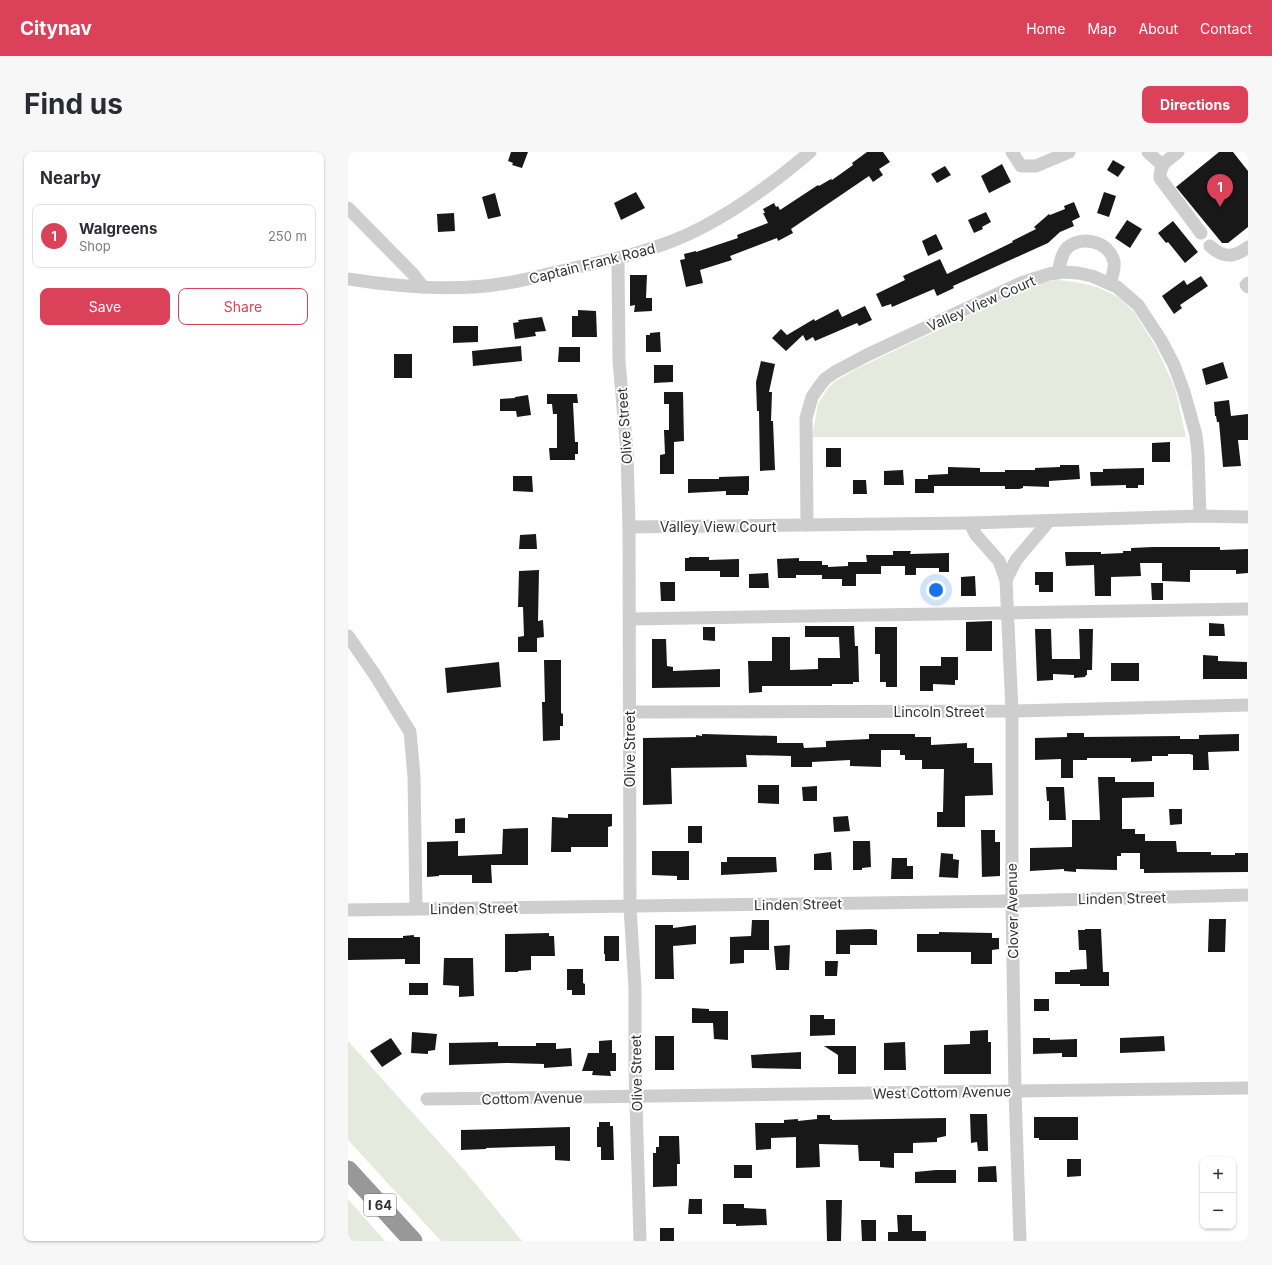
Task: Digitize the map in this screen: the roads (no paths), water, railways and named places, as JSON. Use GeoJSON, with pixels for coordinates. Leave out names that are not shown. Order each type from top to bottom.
{"type":"FeatureCollection","features":[{"type":"Feature","properties":{"kind":"highway","name":"I 64"},"geometry":{"type":"LineString","coordinates":[[348,1170],[413,1241]]}},
{"type":"Feature","properties":{"kind":"street","name":"Captain Frank Road"},"geometry":{"type":"LineString","coordinates":[[348,279],[383,284],[463,288],[506,284],[618,258],[659,246],[702,228],[763,189],[810,152]]}},
{"type":"Feature","properties":{"kind":"street"},"geometry":{"type":"LineString","coordinates":[[1012,152],[1021,166],[1036,166],[1069,152]]}},
{"type":"Feature","properties":{"kind":"street"},"geometry":{"type":"LineString","coordinates":[[1148,152],[1162,165]]}},
{"type":"Feature","properties":{"kind":"street"},"geometry":{"type":"LineString","coordinates":[[1178,152],[1162,165],[1160,178],[1200,233]]}},
{"type":"Feature","properties":{"kind":"street"},"geometry":{"type":"LineString","coordinates":[[348,208],[413,274],[423,287]]}},
{"type":"Feature","properties":{"kind":"street"},"geometry":{"type":"LineString","coordinates":[[1058,273],[1063,255],[1068,247],[1086,241],[1102,246],[1107,249],[1111,255],[1114,266],[1110,284]]}},
{"type":"Feature","properties":{"kind":"street"},"geometry":{"type":"LineString","coordinates":[[1210,246],[1217,252],[1226,255],[1244,250],[1248,247]]}},
{"type":"Feature","properties":{"kind":"street","name":"Olive Street"},"geometry":{"type":"LineString","coordinates":[[618,258],[618,361],[627,452],[629,527],[630,906],[635,988],[635,1067],[640,1241]]}},
{"type":"Feature","properties":{"kind":"street","name":"Valley View Court"},"geometry":{"type":"LineString","coordinates":[[807,525],[806,418],[812,397],[825,379],[867,355],[1034,278],[1058,273],[1078,272],[1110,284],[1128,295],[1146,316],[1164,347],[1184,392],[1196,435],[1200,516]]}},
{"type":"Feature","properties":{"kind":"street","name":"Valley View Court"},"geometry":{"type":"LineString","coordinates":[[629,527],[970,523],[1200,516],[1248,517]]}},
{"type":"Feature","properties":{"kind":"street"},"geometry":{"type":"LineString","coordinates":[[1006,580],[1016,560],[1049,521]]}},
{"type":"Feature","properties":{"kind":"street"},"geometry":{"type":"LineString","coordinates":[[970,523],[976,535],[999,561],[1006,580]]}},
{"type":"Feature","properties":{"kind":"street","name":"Clover Avenue"},"geometry":{"type":"LineString","coordinates":[[1006,580],[1012,710],[1012,901],[1015,1091],[1020,1241]]}},
{"type":"Feature","properties":{"kind":"street"},"geometry":{"type":"LineString","coordinates":[[630,619],[1248,609]]}},
{"type":"Feature","properties":{"kind":"street"},"geometry":{"type":"LineString","coordinates":[[348,636],[375,675],[410,732],[414,776],[416,909]]}},
{"type":"Feature","properties":{"kind":"street","name":"Lincoln Street"},"geometry":{"type":"LineString","coordinates":[[629,712],[1012,710],[1248,705]]}},
{"type":"Feature","properties":{"kind":"street","name":"Linden Street"},"geometry":{"type":"LineString","coordinates":[[348,910],[1012,901],[1248,895]]}},
{"type":"Feature","properties":{"kind":"street","name":"West Cottom Avenue"},"geometry":{"type":"LineString","coordinates":[[636,1096],[1248,1088]]}},
{"type":"Feature","properties":{"kind":"street","name":"Cottom Avenue"},"geometry":{"type":"LineString","coordinates":[[428,1099],[636,1096]]}},
{"type":"Feature","properties":{"kind":"place","name":"Walgreens"},"geometry":{"type":"Point","coordinates":[1220,207]}}]}
